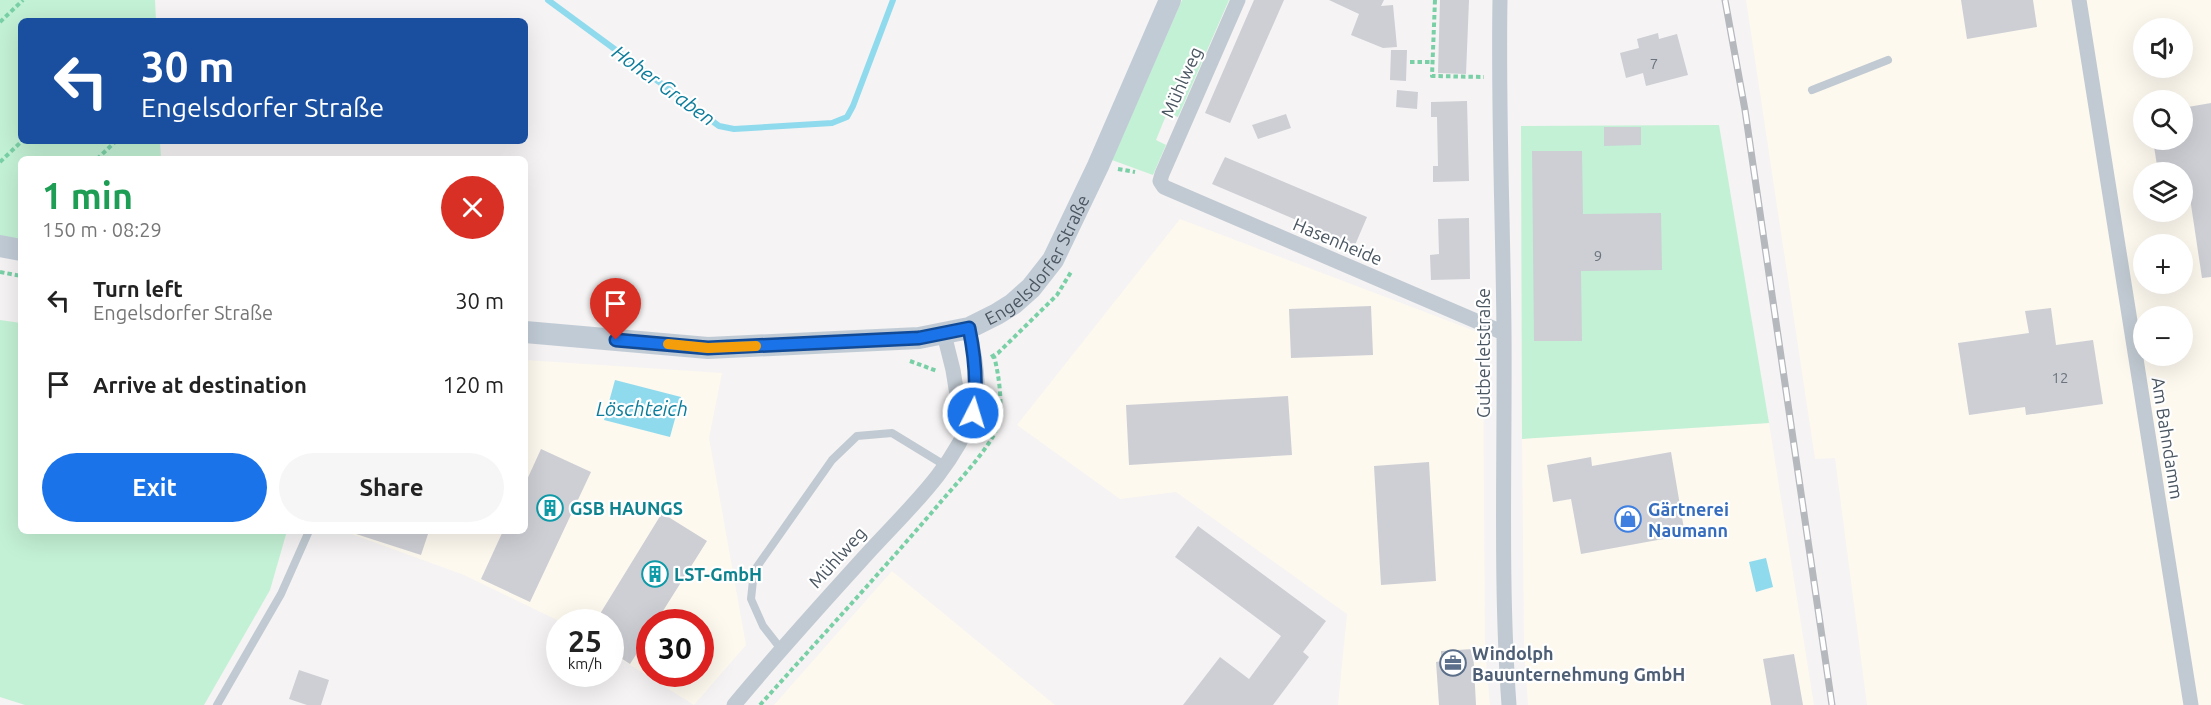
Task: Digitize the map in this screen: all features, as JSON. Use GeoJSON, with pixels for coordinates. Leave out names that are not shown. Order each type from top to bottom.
{"type":"FeatureCollection","features":[{"type":"Feature","properties":{"kind":"main road","name":"Engelsdorfer Straße"},"geometry":{"type":"LineString","coordinates":[[528,332],[708,348],[907,339],[969,328],[1013,304],[1031,288],[1053,260],[1098,166],[1170,0]]}},
{"type":"Feature","properties":{"kind":"main road"},"geometry":{"type":"LineString","coordinates":[[0,246],[18,249]]}},
{"type":"Feature","properties":{"kind":"street","name":"Mühlweg"},"geometry":{"type":"LineString","coordinates":[[1160,181],[1238,0]]}},
{"type":"Feature","properties":{"kind":"street","name":"Gutberletstraße"},"geometry":{"type":"LineString","coordinates":[[1500,0],[1498,78],[1504,333],[1503,575],[1509,705]]}},
{"type":"Feature","properties":{"kind":"street","name":"Am Bahndamm"},"geometry":{"type":"LineString","coordinates":[[2079,0],[2192,705]]}},
{"type":"Feature","properties":{"kind":"street","name":"Hasenheide"},"geometry":{"type":"LineString","coordinates":[[1160,181],[1170,191],[1504,333]]}},
{"type":"Feature","properties":{"kind":"street","name":"Mühlweg"},"geometry":{"type":"LineString","coordinates":[[735,705],[781,649],[946,466],[955,453],[973,413],[975,398],[976,364],[969,328]]}},
{"type":"Feature","properties":{"kind":"street"},"geometry":{"type":"LineString","coordinates":[[944,334],[953,370],[963,432]]}},
{"type":"Feature","properties":{"kind":"lane"},"geometry":{"type":"LineString","coordinates":[[1812,90],[1888,60]]}},
{"type":"Feature","properties":{"kind":"lane"},"geometry":{"type":"LineString","coordinates":[[781,649],[763,626],[751,599],[754,571],[831,460],[857,436],[892,434],[946,466]]}},
{"type":"Feature","properties":{"kind":"lane"},"geometry":{"type":"LineString","coordinates":[[217,705],[281,594],[308,534]]}},
{"type":"Feature","properties":{"kind":"path"},"geometry":{"type":"LineString","coordinates":[[0,22],[22,0]]}},
{"type":"Feature","properties":{"kind":"path"},"geometry":{"type":"LineString","coordinates":[[1435,0],[1432,76],[1485,77]]}},
{"type":"Feature","properties":{"kind":"path"},"geometry":{"type":"LineString","coordinates":[[1410,62],[1433,62]]}},
{"type":"Feature","properties":{"kind":"path"},"geometry":{"type":"LineString","coordinates":[[0,162],[19,144]]}},
{"type":"Feature","properties":{"kind":"path"},"geometry":{"type":"LineString","coordinates":[[100,156],[113,144]]}},
{"type":"Feature","properties":{"kind":"path"},"geometry":{"type":"LineString","coordinates":[[1118,169],[1135,172]]}},
{"type":"Feature","properties":{"kind":"path"},"geometry":{"type":"LineString","coordinates":[[0,272],[18,275]]}},
{"type":"Feature","properties":{"kind":"shaded area"},"geometry":{"type":"Polygon","coordinates":[[[1746,0],[2211,0],[2211,705],[1867,705],[1835,458],[1815,459],[1746,0]]]}},
{"type":"Feature","properties":{"kind":"shaded area"},"geometry":{"type":"Polygon","coordinates":[[[1180,219],[1483,334],[1485,650],[1490,705],[1338,705],[1347,614],[1176,492],[1120,499],[1017,425],[1180,219]]]}},
{"type":"Feature","properties":{"kind":"shaded area"},"geometry":{"type":"Polygon","coordinates":[[[528,360],[722,373],[709,438],[746,645],[714,682],[714,609],[636,609],[636,669],[624,661],[624,609],[546,609],[546,615],[464,575],[351,534],[528,534],[528,360]]]}},
{"type":"Feature","properties":{"kind":"shaded area"},"geometry":{"type":"Polygon","coordinates":[[[1769,423],[1814,705],[1528,705],[1524,650],[1522,439],[1769,423]]]}},
{"type":"Feature","properties":{"kind":"shaded area"},"geometry":{"type":"Polygon","coordinates":[[[892,571],[1055,705],[774,705],[892,571]]]}},
{"type":"Feature","properties":{"kind":"shaded area"},"geometry":{"type":"Polygon","coordinates":[[[665,687],[710,687],[694,705],[665,687]]]}},
{"type":"Feature","properties":{"kind":"green space"},"geometry":{"type":"Polygon","coordinates":[[[0,0],[155,0],[156,18],[18,18],[18,144],[160,144],[161,156],[18,156],[18,239],[0,236],[0,0]]]}},
{"type":"Feature","properties":{"kind":"green space"},"geometry":{"type":"Polygon","coordinates":[[[1182,0],[1229,0],[1178,117],[1167,113],[1156,140],[1166,145],[1153,175],[1112,160],[1182,0]]]}},
{"type":"Feature","properties":{"kind":"green space"},"geometry":{"type":"Polygon","coordinates":[[[1719,125],[1769,423],[1522,439],[1521,126],[1719,125]]]}},
{"type":"Feature","properties":{"kind":"green space"},"geometry":{"type":"Polygon","coordinates":[[[0,320],[18,323],[18,534],[286,534],[270,590],[204,705],[25,705],[0,697],[0,320]]]}},
{"type":"Feature","properties":{"kind":"water","name":"Löschteich"},"geometry":{"type":"Polygon","coordinates":[[[615,380],[681,397],[670,437],[604,420],[615,380]]]}},
{"type":"Feature","properties":{"kind":"water"},"geometry":{"type":"Polygon","coordinates":[[[1766,558],[1773,587],[1756,592],[1749,562],[1766,558]]]}},
{"type":"Feature","properties":{"kind":"building"},"geometry":{"type":"Polygon","coordinates":[[[1254,0],[1284,0],[1230,123],[1205,113],[1254,0]]]}},
{"type":"Feature","properties":{"kind":"building"},"geometry":{"type":"Polygon","coordinates":[[[1329,0],[1384,0],[1381,6],[1393,5],[1397,47],[1383,48],[1351,35],[1359,14],[1329,0]]]}},
{"type":"Feature","properties":{"kind":"building"},"geometry":{"type":"Polygon","coordinates":[[[1440,0],[1469,0],[1466,74],[1438,73],[1440,0]]]}},
{"type":"Feature","properties":{"kind":"building"},"geometry":{"type":"Polygon","coordinates":[[[1961,0],[2033,0],[2037,27],[1967,39],[1961,0]]]}},
{"type":"Feature","properties":{"kind":"building"},"geometry":{"type":"Polygon","coordinates":[[[1658,33],[1659,39],[1677,34],[1688,75],[1646,86],[1643,73],[1626,78],[1620,53],[1639,48],[1637,39],[1658,33]]]}},
{"type":"Feature","properties":{"kind":"building"},"geometry":{"type":"Polygon","coordinates":[[[1391,50],[1407,50],[1406,81],[1390,80],[1391,50]]]}},
{"type":"Feature","properties":{"kind":"building"},"geometry":{"type":"Polygon","coordinates":[[[1397,90],[1418,92],[1417,109],[1396,107],[1397,90]]]}},
{"type":"Feature","properties":{"kind":"building"},"geometry":{"type":"Polygon","coordinates":[[[1467,101],[1469,181],[1433,182],[1433,166],[1438,166],[1437,117],[1431,117],[1431,102],[1467,101]]]}},
{"type":"Feature","properties":{"kind":"building"},"geometry":{"type":"Polygon","coordinates":[[[2211,103],[2211,277],[2202,278],[2193,218],[2193,162],[2156,162],[2155,150],[2193,150],[2193,106],[2211,103]]]}},
{"type":"Feature","properties":{"kind":"building"},"geometry":{"type":"Polygon","coordinates":[[[1286,114],[1291,128],[1258,139],[1252,125],[1286,114]]]}},
{"type":"Feature","properties":{"kind":"building"},"geometry":{"type":"Polygon","coordinates":[[[1604,127],[1641,127],[1641,145],[1604,146],[1604,127]]]}},
{"type":"Feature","properties":{"kind":"building"},"geometry":{"type":"Polygon","coordinates":[[[1532,151],[1582,151],[1583,214],[1661,213],[1662,270],[1581,271],[1582,341],[1534,341],[1532,151]]]}},
{"type":"Feature","properties":{"kind":"building"},"geometry":{"type":"Polygon","coordinates":[[[1225,157],[1367,217],[1355,245],[1212,184],[1225,157]]]}},
{"type":"Feature","properties":{"kind":"building"},"geometry":{"type":"Polygon","coordinates":[[[1469,218],[1470,279],[1431,280],[1430,255],[1439,254],[1438,219],[1469,218]]]}},
{"type":"Feature","properties":{"kind":"building"},"geometry":{"type":"Polygon","coordinates":[[[1371,306],[1373,355],[1291,358],[1289,309],[1371,306]]]}},
{"type":"Feature","properties":{"kind":"building"},"geometry":{"type":"Polygon","coordinates":[[[2051,308],[2056,345],[2093,340],[2103,404],[2026,415],[2025,407],[1969,415],[1958,343],[2029,333],[2025,311],[2051,308]]]}},
{"type":"Feature","properties":{"kind":"building"},"geometry":{"type":"Polygon","coordinates":[[[1288,396],[1292,455],[1129,465],[1126,405],[1288,396]]]}},
{"type":"Feature","properties":{"kind":"building","name":"GSB HAUNGS"},"geometry":{"type":"Polygon","coordinates":[[[541,449],[591,472],[530,602],[481,579],[502,534],[528,534],[528,477],[541,449]]]}},
{"type":"Feature","properties":{"kind":"building","name":"Gärtnerei Naumann"},"geometry":{"type":"Polygon","coordinates":[[[1671,452],[1685,535],[1581,554],[1571,499],[1553,502],[1547,465],[1591,457],[1592,466],[1671,452]]]}},
{"type":"Feature","properties":{"kind":"building"},"geometry":{"type":"Polygon","coordinates":[[[1429,462],[1436,581],[1381,585],[1374,466],[1429,462]]]}},
{"type":"Feature","properties":{"kind":"building","name":"LST-GmbH"},"geometry":{"type":"Polygon","coordinates":[[[662,513],[707,541],[664,609],[636,609],[636,655],[630,664],[624,660],[624,609],[603,609],[662,513]]]}},
{"type":"Feature","properties":{"kind":"building"},"geometry":{"type":"Polygon","coordinates":[[[1198,526],[1326,621],[1303,652],[1309,657],[1273,705],[1183,705],[1220,657],[1249,679],[1281,636],[1175,557],[1198,526]]]}},
{"type":"Feature","properties":{"kind":"building"},"geometry":{"type":"Polygon","coordinates":[[[356,534],[428,534],[421,555],[356,534]]]}},
{"type":"Feature","properties":{"kind":"building"},"geometry":{"type":"Polygon","coordinates":[[[1473,649],[1476,705],[1439,705],[1436,662],[1441,661],[1441,651],[1473,649]]]}},
{"type":"Feature","properties":{"kind":"building"},"geometry":{"type":"Polygon","coordinates":[[[1794,654],[1803,705],[1771,705],[1763,659],[1794,654]]]}},
{"type":"Feature","properties":{"kind":"building"},"geometry":{"type":"Polygon","coordinates":[[[299,670],[329,680],[321,705],[307,705],[289,699],[299,670]]]}},
{"type":"Feature","properties":{"kind":"waterway","name":"Hoher Graben"},"geometry":{"type":"LineString","coordinates":[[548,0],[719,126],[734,129],[832,123],[847,117],[893,0]]}},
{"type":"Feature","properties":{"kind":"railway"},"geometry":{"type":"LineString","coordinates":[[1725,0],[1745,110],[1832,705]]}},
{"type":"Feature","properties":{"kind":"slow traffic"},"geometry":{"type":"LineString","coordinates":[[668,344],[708,348],[756,346]]}},
{"type":"Feature","properties":{"kind":"place","name":"GSB HAUNGS"},"geometry":{"type":"Point","coordinates":[550,508]}},
{"type":"Feature","properties":{"kind":"place","name":"Gärtnerei Naumann"},"geometry":{"type":"Point","coordinates":[1628,519]}},
{"type":"Feature","properties":{"kind":"place","name":"LST-GmbH"},"geometry":{"type":"Point","coordinates":[655,574]}},
{"type":"Feature","properties":{"kind":"place","name":"Windolph Bauunternehmung GmbH"},"geometry":{"type":"Point","coordinates":[1453,663]}},
{"type":"Feature","properties":{"kind":"route"},"geometry":{"type":"LineString","coordinates":[[616,340],[708,348],[919,338],[969,328],[976,364],[973,413]]}}]}
